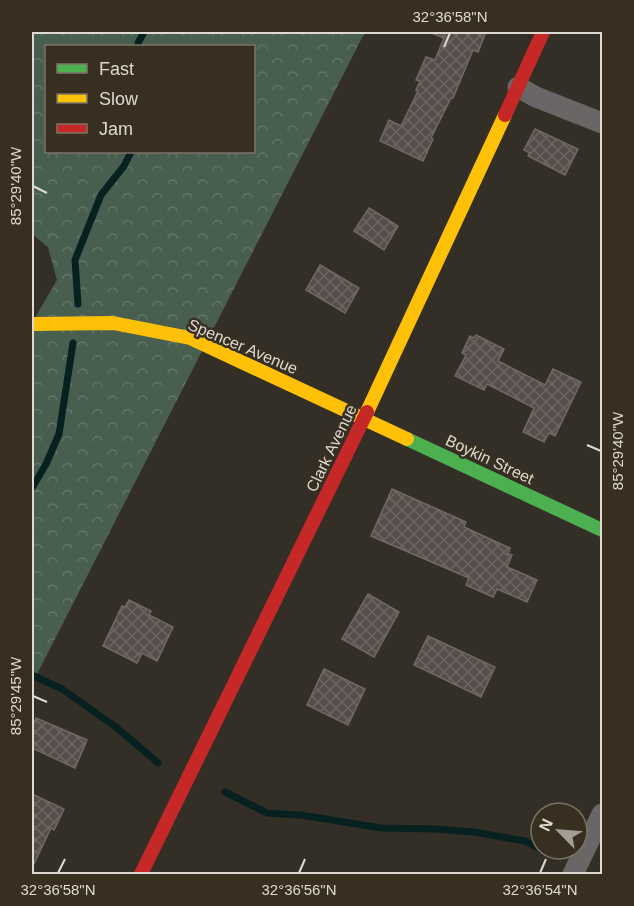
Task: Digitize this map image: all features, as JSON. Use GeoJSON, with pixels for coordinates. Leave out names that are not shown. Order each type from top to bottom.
{"type":"FeatureCollection","features":[{"type":"Feature","properties":{"kind":"street","name":"Clark Avenue"},"geometry":{"type":"LineString","coordinates":[[141,874],[364,418],[543,32]]}},
{"type":"Feature","properties":{"kind":"street"},"geometry":{"type":"LineString","coordinates":[[518,87],[536,97],[603,123]]}},
{"type":"Feature","properties":{"kind":"street","name":"Spencer Avenue"},"geometry":{"type":"LineString","coordinates":[[32,324],[113,323],[190,338],[364,418]]}},
{"type":"Feature","properties":{"kind":"street","name":"Boykin Street"},"geometry":{"type":"LineString","coordinates":[[364,418],[603,530]]}},
{"type":"Feature","properties":{"kind":"street"},"geometry":{"type":"LineString","coordinates":[[573,874],[603,814]]}},
{"type":"Feature","properties":{"kind":"green space"},"geometry":{"type":"Polygon","coordinates":[[[32,32],[365,32],[32,684],[32,323],[57,280],[48,247],[32,234],[32,32]]]}},
{"type":"Feature","properties":{"kind":"building"},"geometry":{"type":"Polygon","coordinates":[[[429,32],[486,32],[478,52],[473,50],[453,98],[431,138],[433,139],[423,161],[380,141],[389,120],[401,126],[418,91],[416,90],[420,81],[416,80],[426,57],[435,60],[444,38],[429,32]]]}},
{"type":"Feature","properties":{"kind":"building"},"geometry":{"type":"Polygon","coordinates":[[[535,129],[578,149],[565,175],[528,156],[530,153],[524,150],[535,129]]]}},
{"type":"Feature","properties":{"kind":"building"},"geometry":{"type":"Polygon","coordinates":[[[369,208],[398,226],[384,250],[354,231],[369,208]]]}},
{"type":"Feature","properties":{"kind":"building"},"geometry":{"type":"Polygon","coordinates":[[[320,265],[359,288],[345,313],[306,290],[320,265]]]}},
{"type":"Feature","properties":{"kind":"building"},"geometry":{"type":"Polygon","coordinates":[[[476,335],[504,349],[498,361],[545,385],[553,369],[581,382],[555,436],[549,433],[544,442],[523,432],[534,408],[487,384],[484,390],[455,376],[466,355],[462,353],[470,336],[474,338],[476,335]]]}},
{"type":"Feature","properties":{"kind":"building"},"geometry":{"type":"Polygon","coordinates":[[[392,489],[466,522],[464,527],[510,548],[508,554],[512,555],[507,567],[537,580],[527,602],[497,589],[493,597],[466,585],[469,578],[371,536],[392,489]]]}},
{"type":"Feature","properties":{"kind":"building"},"geometry":{"type":"Polygon","coordinates":[[[368,594],[399,612],[374,657],[342,639],[368,594]]]}},
{"type":"Feature","properties":{"kind":"building"},"geometry":{"type":"Polygon","coordinates":[[[129,600],[151,611],[149,615],[173,627],[157,661],[142,653],[137,663],[103,646],[122,606],[125,607],[129,600]]]}},
{"type":"Feature","properties":{"kind":"building"},"geometry":{"type":"Polygon","coordinates":[[[428,636],[495,667],[481,697],[414,665],[428,636]]]}},
{"type":"Feature","properties":{"kind":"building"},"geometry":{"type":"Polygon","coordinates":[[[324,669],[365,689],[348,725],[307,705],[324,669]]]}},
{"type":"Feature","properties":{"kind":"building"},"geometry":{"type":"Polygon","coordinates":[[[36,718],[87,740],[75,768],[32,748],[32,728],[36,718]]]}},
{"type":"Feature","properties":{"kind":"building"},"geometry":{"type":"Polygon","coordinates":[[[32,794],[64,809],[54,830],[51,828],[32,868],[32,794]]]}},
{"type":"Feature","properties":{"kind":"waterway"},"geometry":{"type":"LineString","coordinates":[[138,45],[144,32]]}},
{"type":"Feature","properties":{"kind":"waterway"},"geometry":{"type":"LineString","coordinates":[[78,304],[75,260],[101,195],[124,166],[130,153]]}},
{"type":"Feature","properties":{"kind":"waterway"},"geometry":{"type":"LineString","coordinates":[[32,488],[59,434],[73,343]]}},
{"type":"Feature","properties":{"kind":"waterway"},"geometry":{"type":"LineString","coordinates":[[32,675],[62,689],[116,727],[158,763]]}},
{"type":"Feature","properties":{"kind":"waterway"},"geometry":{"type":"LineString","coordinates":[[225,792],[267,813],[301,815],[381,828],[474,832],[529,843]]}},
{"type":"Feature","properties":{"kind":"traffic: fast"},"geometry":{"type":"LineString","coordinates":[[407,439],[602,530]]}},
{"type":"Feature","properties":{"kind":"traffic: slow"},"geometry":{"type":"LineString","coordinates":[[367,412],[505,115]]}},
{"type":"Feature","properties":{"kind":"traffic: slow"},"geometry":{"type":"LineString","coordinates":[[32,324],[113,323],[190,338],[407,439]]}},
{"type":"Feature","properties":{"kind":"traffic: jam"},"geometry":{"type":"LineString","coordinates":[[505,115],[543,32]]}},
{"type":"Feature","properties":{"kind":"traffic: jam"},"geometry":{"type":"LineString","coordinates":[[141,874],[367,412]]}}]}
